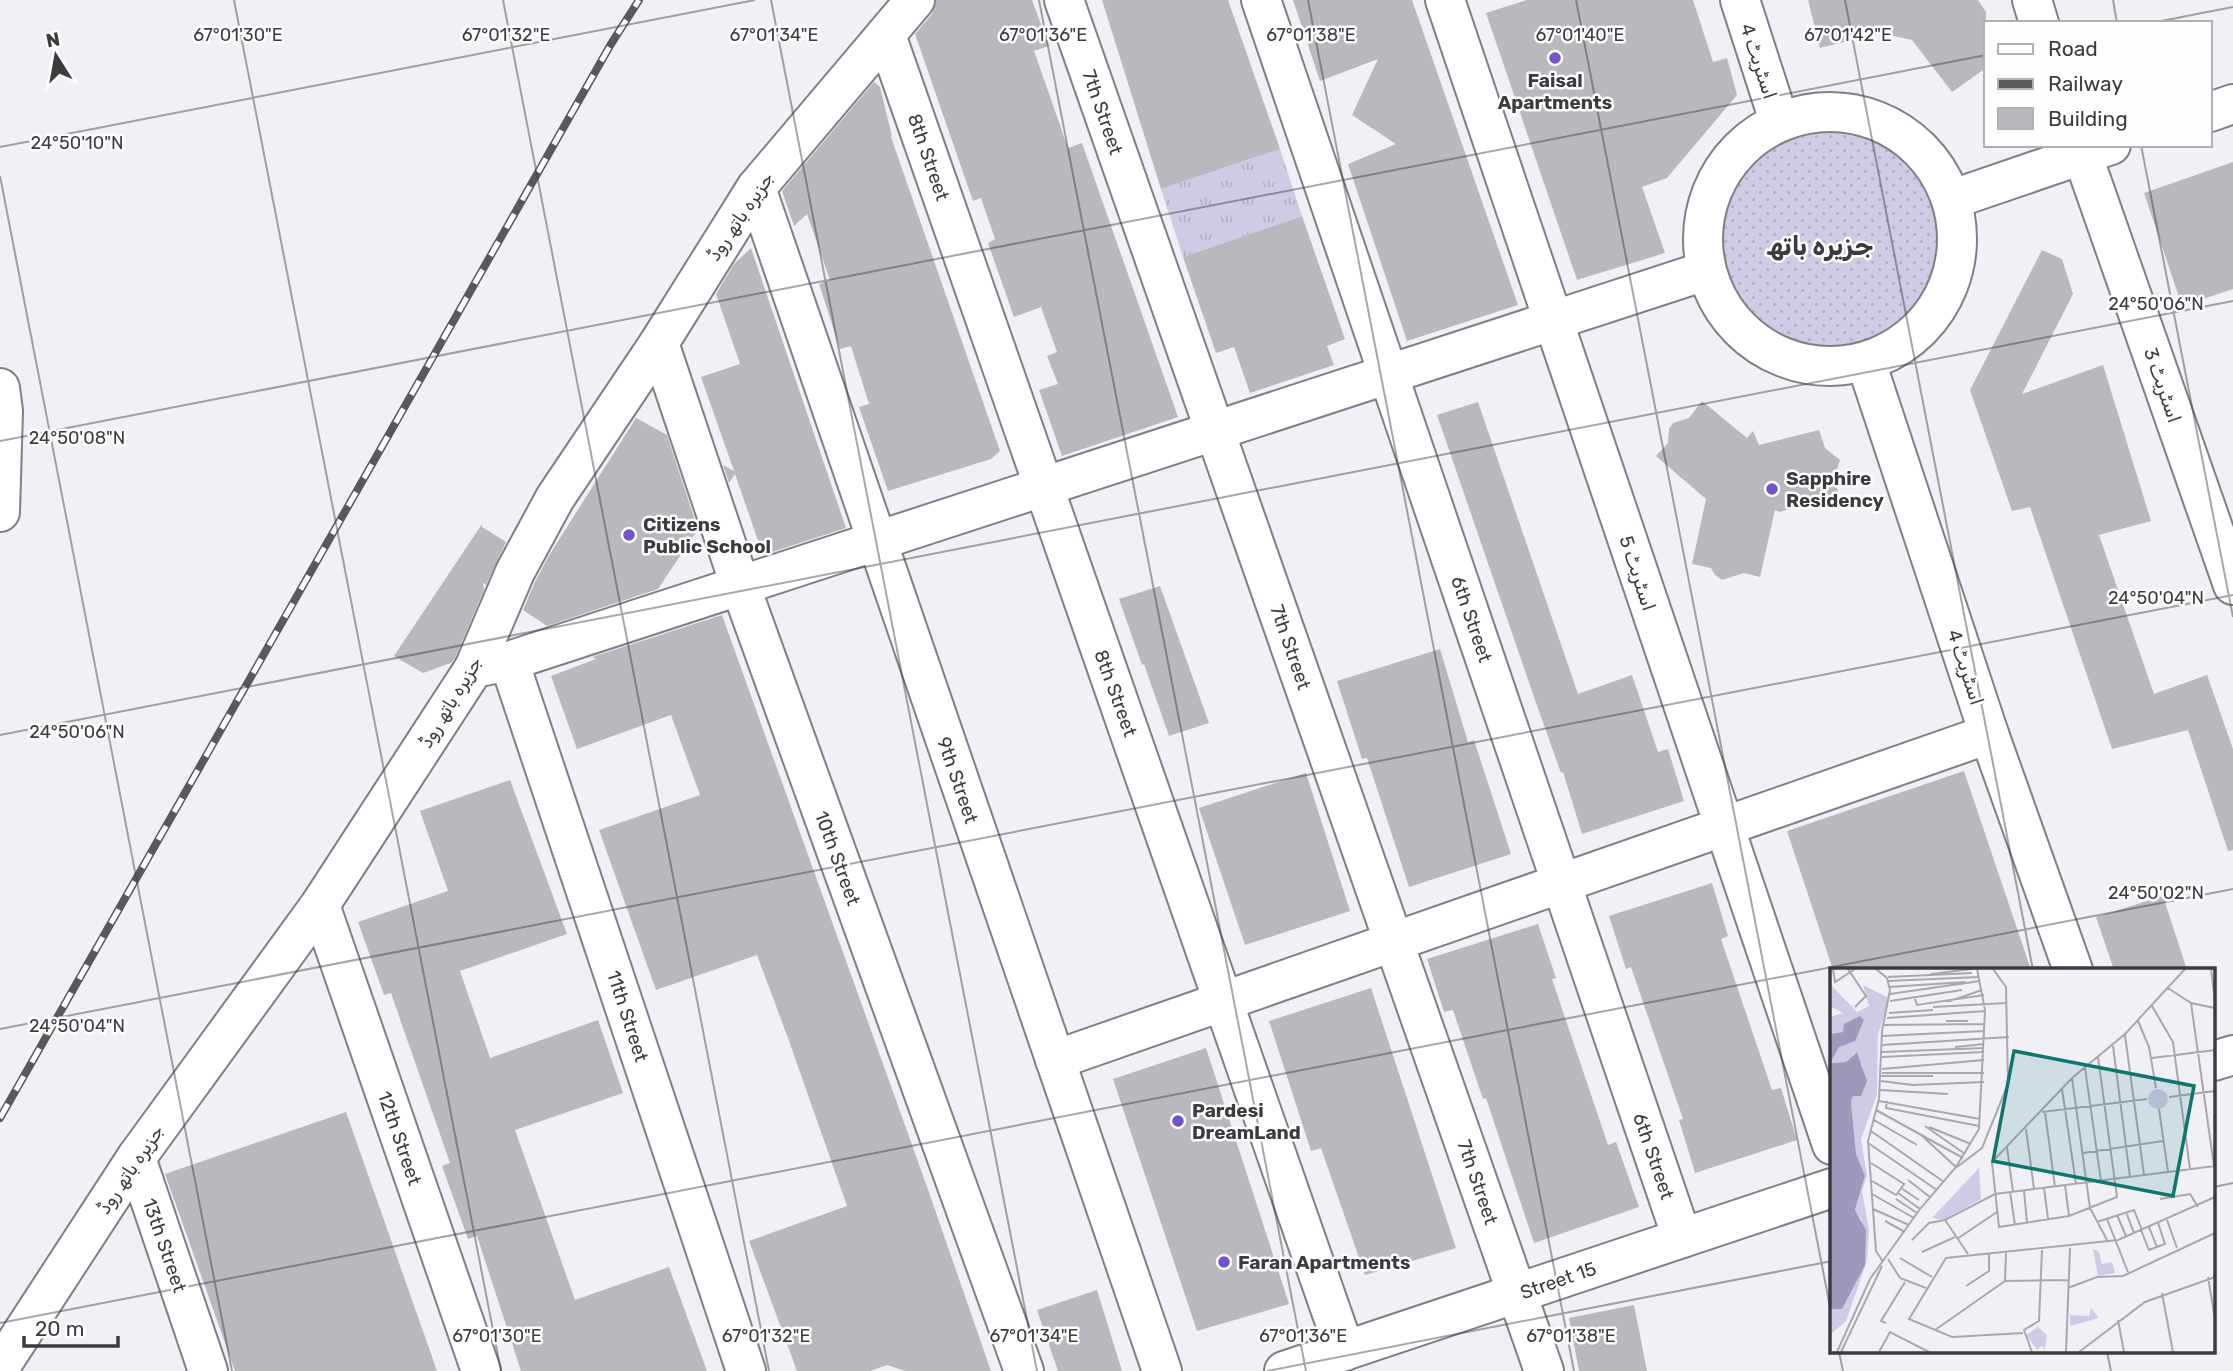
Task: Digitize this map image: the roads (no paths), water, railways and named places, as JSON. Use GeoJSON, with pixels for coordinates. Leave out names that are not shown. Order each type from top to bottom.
{"type":"FeatureCollection","features":[{"type":"Feature","properties":{"kind":"street","name":"جزیرہ باتھ روڈ"},"geometry":{"type":"LineString","coordinates":[[0,1367],[136,1158],[492,664],[514,572],[555,498],[659,343],[756,188],[915,0]]}},
{"type":"Feature","properties":{"kind":"street","name":"7th Street"},"geometry":{"type":"LineString","coordinates":[[1064,0],[1544,1371]]}},
{"type":"Feature","properties":{"kind":"street","name":"6th Street"},"geometry":{"type":"LineString","coordinates":[[1261,0],[1682,1238]]}},
{"type":"Feature","properties":{"kind":"street","name":"اسٹریٹ 5"},"geometry":{"type":"LineString","coordinates":[[1444,0],[1830,1139]]}},
{"type":"Feature","properties":{"kind":"street","name":"اسٹریٹ 4"},"geometry":{"type":"LineString","coordinates":[[1740,0],[1779,121]]}},
{"type":"Feature","properties":{"kind":"street"},"geometry":{"type":"LineString","coordinates":[[2032,0],[2038,21]]}},
{"type":"Feature","properties":{"kind":"street","name":"8th Street"},"geometry":{"type":"LineString","coordinates":[[886,35],[1226,1001],[1345,1351]]}},
{"type":"Feature","properties":{"kind":"street"},"geometry":{"type":"LineString","coordinates":[[2212,111],[2233,104]]}},
{"type":"Feature","properties":{"kind":"street"},"geometry":{"type":"LineString","coordinates":[[1820,111],[1862,115],[1900,131],[1931,160],[1953,199],[1958,238],[1952,279],[1933,315],[1903,344],[1866,362],[1824,367],[1783,358],[1747,337],[1720,305],[1705,271],[1702,223],[1715,181],[1741,145],[1779,121],[1820,111]]}},
{"type":"Feature","properties":{"kind":"street"},"geometry":{"type":"LineString","coordinates":[[1953,199],[2090,149]]}},
{"type":"Feature","properties":{"kind":"street","name":"اسٹریٹ 3"},"geometry":{"type":"LineString","coordinates":[[2090,149],[2233,585]]}},
{"type":"Feature","properties":{"kind":"street","name":"9th Street"},"geometry":{"type":"LineString","coordinates":[[756,188],[1162,1371]]}},
{"type":"Feature","properties":{"kind":"street"},"geometry":{"type":"LineString","coordinates":[[492,664],[1705,271]]}},
{"type":"Feature","properties":{"kind":"street","name":"10th Street"},"geometry":{"type":"LineString","coordinates":[[659,343],[740,585],[1024,1371]]}},
{"type":"Feature","properties":{"kind":"street","name":"اسٹریٹ 4"},"geometry":{"type":"LineString","coordinates":[[1866,362],[1989,734],[2072,968]]}},
{"type":"Feature","properties":{"kind":"street"},"geometry":{"type":"LineString","coordinates":[[0,388],[3,411],[0,512]]}},
{"type":"Feature","properties":{"kind":"street","name":"11th Street"},"geometry":{"type":"LineString","coordinates":[[492,664],[746,1371]]}},
{"type":"Feature","properties":{"kind":"street"},"geometry":{"type":"LineString","coordinates":[[1055,1060],[1989,734]]}},
{"type":"Feature","properties":{"kind":"street","name":"12th Street"},"geometry":{"type":"LineString","coordinates":[[320,905],[481,1371]]}},
{"type":"Feature","properties":{"kind":"street"},"geometry":{"type":"LineString","coordinates":[[2216,1060],[2233,1055]]}},
{"type":"Feature","properties":{"kind":"street","name":"13th Street"},"geometry":{"type":"LineString","coordinates":[[136,1158],[208,1371]]}},
{"type":"Feature","properties":{"kind":"street","name":"Street 15"},"geometry":{"type":"LineString","coordinates":[[1284,1371],[1830,1189]]}},
{"type":"Feature","properties":{"kind":"railway"},"geometry":{"type":"LineString","coordinates":[[0,1118],[611,44],[639,0]]}},
{"type":"Feature","properties":{"kind":"place","name":"Faisal Apartments"},"geometry":{"type":"Point","coordinates":[1555,58]}},
{"type":"Feature","properties":{"kind":"place","name":"Sapphire Residency"},"geometry":{"type":"Point","coordinates":[1772,489]}},
{"type":"Feature","properties":{"kind":"place","name":"Citizens Public School"},"geometry":{"type":"Point","coordinates":[629,535]}},
{"type":"Feature","properties":{"kind":"place","name":"Pardesi DreamLand"},"geometry":{"type":"Point","coordinates":[1178,1121]}},
{"type":"Feature","properties":{"kind":"place","name":"Faran Apartments"},"geometry":{"type":"Point","coordinates":[1224,1262]}},
{"type":"Feature","properties":{"kind":"district","name":"جزیرہ باتھ"},"geometry":{"type":"Point","coordinates":[1820,246]}}]}
